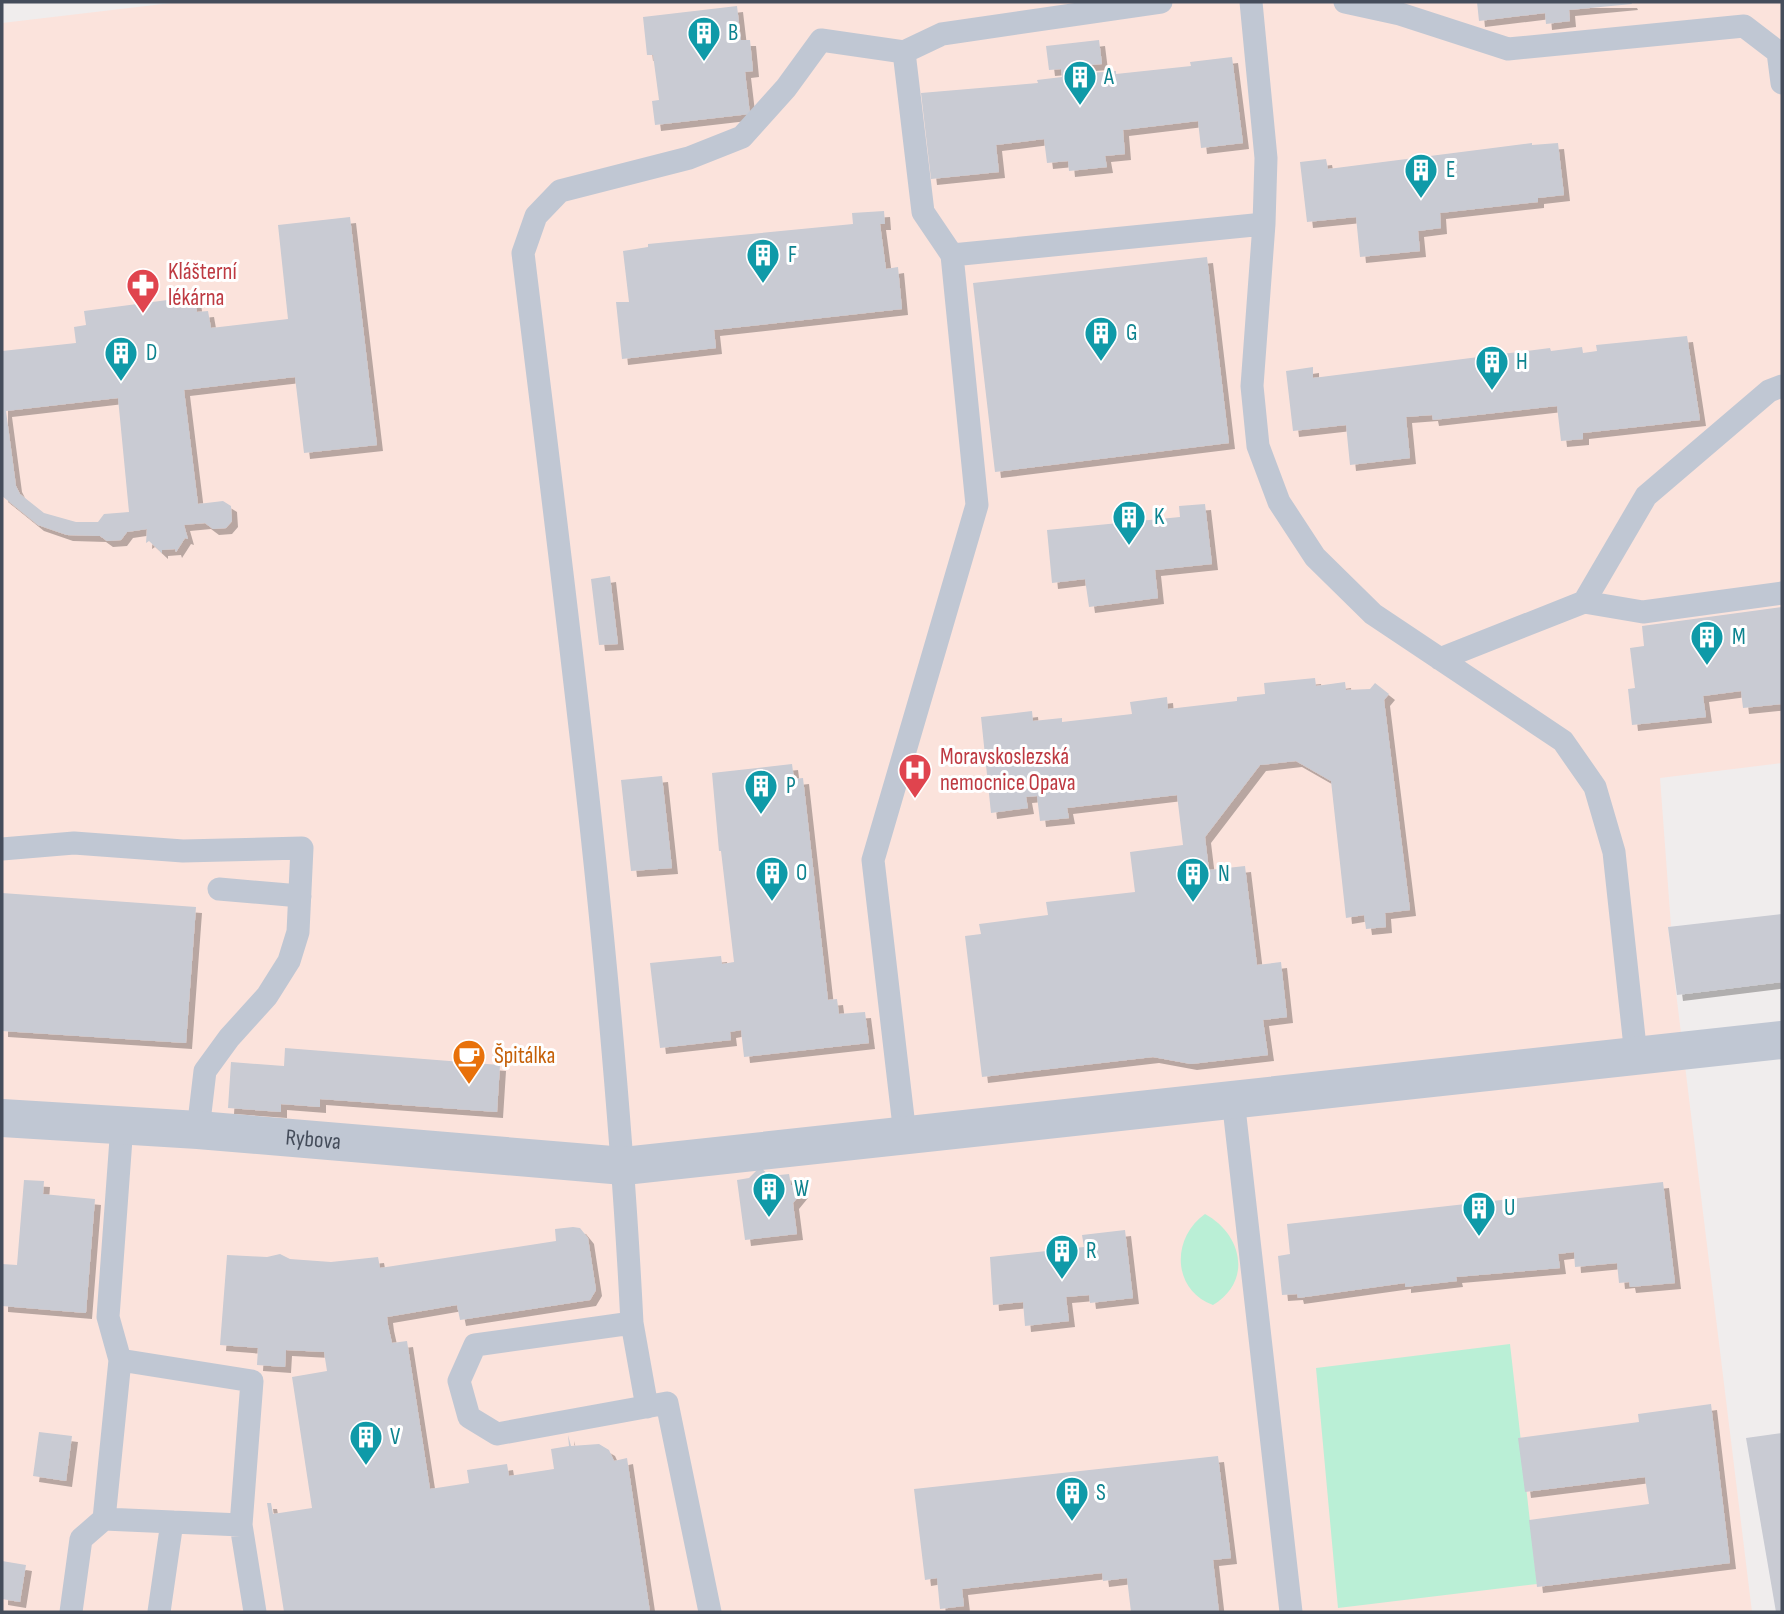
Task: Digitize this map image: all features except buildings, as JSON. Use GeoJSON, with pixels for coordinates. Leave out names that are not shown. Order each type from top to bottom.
{"type":"FeatureCollection","features":[{"type":"Feature","properties":{"kind":"street","name":"Rybova"},"geometry":{"type":"LineString","coordinates":[[2,1118],[198,1130],[624,1166],[1782,1040]]}},
{"type":"Feature","properties":{"kind":"lane"},"geometry":{"type":"LineString","coordinates":[[647,1407],[632,1323],[624,1166],[590,802],[523,253],[536,216],[560,191],[689,158],[742,137],[786,88],[821,40],[904,52],[942,34],[1067,9],[1161,2]]}},
{"type":"Feature","properties":{"kind":"lane"},"geometry":{"type":"LineString","coordinates":[[1251,2],[1266,158],[1252,386],[1258,446],[1279,502],[1315,557],[1373,614],[1563,741],[1595,787],[1614,852],[1636,1056]]}},
{"type":"Feature","properties":{"kind":"lane"},"geometry":{"type":"LineString","coordinates":[[1345,2],[1400,14],[1508,49],[1744,26],[1778,52],[1782,83]]}},
{"type":"Feature","properties":{"kind":"lane"},"geometry":{"type":"LineString","coordinates":[[904,52],[923,212],[952,256],[976,505],[873,860],[905,1135]]}},
{"type":"Feature","properties":{"kind":"lane"},"geometry":{"type":"LineString","coordinates":[[952,256],[1264,223]]}},
{"type":"Feature","properties":{"kind":"lane"},"geometry":{"type":"LineString","coordinates":[[1584,601],[1646,496],[1769,391],[1782,386]]}},
{"type":"Feature","properties":{"kind":"lane"},"geometry":{"type":"LineString","coordinates":[[1440,659],[1584,601],[1643,612],[1782,593]]}},
{"type":"Feature","properties":{"kind":"lane"},"geometry":{"type":"LineString","coordinates":[[2,849],[74,843],[222,850],[302,848],[298,932],[289,961],[267,996],[229,1038],[205,1071],[198,1130]]}},
{"type":"Feature","properties":{"kind":"lane"},"geometry":{"type":"LineString","coordinates":[[219,889],[300,897]]}},
{"type":"Feature","properties":{"kind":"lane"},"geometry":{"type":"LineString","coordinates":[[1233,1100],[1291,1612]]}},
{"type":"Feature","properties":{"kind":"lane"},"geometry":{"type":"LineString","coordinates":[[71,1612],[81,1539],[104,1519],[120,1360],[108,1317],[122,1125]]}},
{"type":"Feature","properties":{"kind":"lane"},"geometry":{"type":"LineString","coordinates":[[632,1323],[475,1345],[459,1381],[469,1417],[497,1434],[667,1403],[710,1612]]}},
{"type":"Feature","properties":{"kind":"lane"},"geometry":{"type":"LineString","coordinates":[[120,1360],[252,1381],[241,1525],[256,1612]]}},
{"type":"Feature","properties":{"kind":"lane"},"geometry":{"type":"LineString","coordinates":[[104,1519],[241,1525]]}},
{"type":"Feature","properties":{"kind":"lane"},"geometry":{"type":"LineString","coordinates":[[159,1612],[172,1522]]}},
{"type":"Feature","properties":{"kind":"shaded area","name":"Moravskoslezská nemocnice Opava"},"geometry":{"type":"Polygon","coordinates":[[[180,2],[1782,2],[1782,763],[1660,778],[1671,926],[1668,927],[1752,1612],[2,1612],[2,23],[180,2]]]}},
{"type":"Feature","properties":{"kind":"green space"},"geometry":{"type":"Polygon","coordinates":[[[1205,1214],[1227,1233],[1238,1258],[1234,1283],[1226,1295],[1213,1305],[1199,1298],[1190,1288],[1183,1276],[1181,1263],[1186,1236],[1205,1214]]]}},
{"type":"Feature","properties":{"kind":"green space"},"geometry":{"type":"Polygon","coordinates":[[[1510,1344],[1537,1584],[1338,1608],[1316,1368],[1510,1344]]]}},
{"type":"Feature","properties":{"kind":"place","name":"B"},"geometry":{"type":"Point","coordinates":[704,63]}},
{"type":"Feature","properties":{"kind":"place","name":"A"},"geometry":{"type":"Point","coordinates":[1080,107]}},
{"type":"Feature","properties":{"kind":"place","name":"E"},"geometry":{"type":"Point","coordinates":[1421,200]}},
{"type":"Feature","properties":{"kind":"place","name":"F"},"geometry":{"type":"Point","coordinates":[763,285]}},
{"type":"Feature","properties":{"kind":"place","name":"Klášterní lékárna"},"geometry":{"type":"Point","coordinates":[143,315]}},
{"type":"Feature","properties":{"kind":"place","name":"G"},"geometry":{"type":"Point","coordinates":[1101,363]}},
{"type":"Feature","properties":{"kind":"place","name":"D"},"geometry":{"type":"Point","coordinates":[121,383]}},
{"type":"Feature","properties":{"kind":"place","name":"H"},"geometry":{"type":"Point","coordinates":[1492,392]}},
{"type":"Feature","properties":{"kind":"place","name":"K"},"geometry":{"type":"Point","coordinates":[1129,547]}},
{"type":"Feature","properties":{"kind":"place","name":"M"},"geometry":{"type":"Point","coordinates":[1707,667]}},
{"type":"Feature","properties":{"kind":"place","name":"Moravskoslezská nemocnice Opava"},"geometry":{"type":"Point","coordinates":[915,800]}},
{"type":"Feature","properties":{"kind":"place","name":"P"},"geometry":{"type":"Point","coordinates":[761,816]}},
{"type":"Feature","properties":{"kind":"place","name":"O"},"geometry":{"type":"Point","coordinates":[772,903]}},
{"type":"Feature","properties":{"kind":"place","name":"N"},"geometry":{"type":"Point","coordinates":[1193,904]}},
{"type":"Feature","properties":{"kind":"place","name":"Špitálka"},"geometry":{"type":"Point","coordinates":[469,1086]}},
{"type":"Feature","properties":{"kind":"place","name":"W"},"geometry":{"type":"Point","coordinates":[769,1219]}},
{"type":"Feature","properties":{"kind":"place","name":"U"},"geometry":{"type":"Point","coordinates":[1479,1238]}},
{"type":"Feature","properties":{"kind":"place","name":"R"},"geometry":{"type":"Point","coordinates":[1062,1281]}},
{"type":"Feature","properties":{"kind":"place","name":"V"},"geometry":{"type":"Point","coordinates":[366,1467]}},
{"type":"Feature","properties":{"kind":"place","name":"S"},"geometry":{"type":"Point","coordinates":[1072,1523]}}]}
